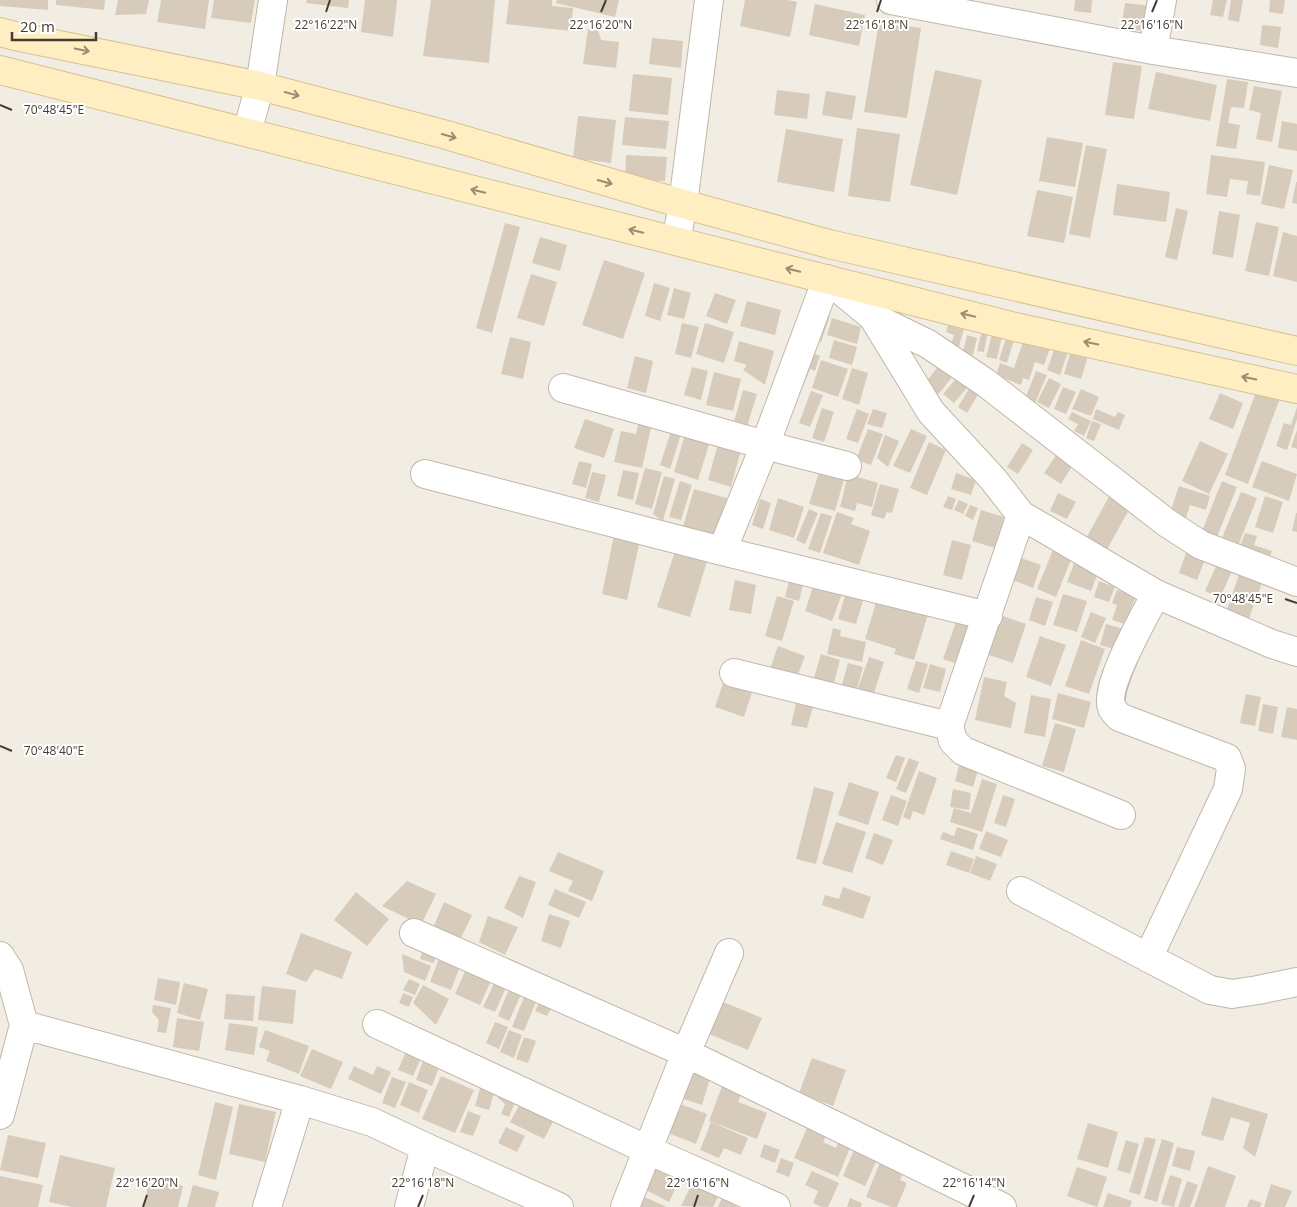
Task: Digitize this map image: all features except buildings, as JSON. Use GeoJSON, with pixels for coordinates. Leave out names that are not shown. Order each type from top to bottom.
{"type":"FeatureCollection","features":[{"type":"Feature","properties":{"kind":"main road"},"geometry":{"type":"LineString","coordinates":[[0,32],[260,86],[443,134],[683,204],[829,244],[1297,351]]}},
{"type":"Feature","properties":{"kind":"main road"},"geometry":{"type":"LineString","coordinates":[[0,70],[1025,329],[1297,388]]}},
{"type":"Feature","properties":{"kind":"street"},"geometry":{"type":"LineString","coordinates":[[247,132],[260,86],[273,0]]}},
{"type":"Feature","properties":{"kind":"street"},"geometry":{"type":"LineString","coordinates":[[676,241],[683,204],[709,0]]}},
{"type":"Feature","properties":{"kind":"street"},"geometry":{"type":"LineString","coordinates":[[891,0],[933,4],[1153,50],[1297,73]]}},
{"type":"Feature","properties":{"kind":"street"},"geometry":{"type":"LineString","coordinates":[[1153,50],[1162,0]]}},
{"type":"Feature","properties":{"kind":"street"},"geometry":{"type":"LineString","coordinates":[[722,551],[765,445],[827,279],[873,317],[928,344],[986,383],[1167,523],[1201,545],[1297,582]]}},
{"type":"Feature","properties":{"kind":"street"},"geometry":{"type":"LineString","coordinates":[[873,317],[931,412],[993,480],[1021,515],[1156,594],[1272,644],[1297,652]]}},
{"type":"Feature","properties":{"kind":"street"},"geometry":{"type":"LineString","coordinates":[[563,388],[847,466]]}},
{"type":"Feature","properties":{"kind":"street"},"geometry":{"type":"LineString","coordinates":[[425,474],[722,551],[988,616]]}},
{"type":"Feature","properties":{"kind":"street"},"geometry":{"type":"LineString","coordinates":[[1021,515],[949,726],[953,741],[963,751],[1122,815]]}},
{"type":"Feature","properties":{"kind":"street"},"geometry":{"type":"LineString","coordinates":[[1148,958],[1228,789],[1231,769],[1227,758],[1119,717],[1111,708],[1110,694],[1115,676],[1156,594]]}},
{"type":"Feature","properties":{"kind":"street"},"geometry":{"type":"LineString","coordinates":[[734,673],[949,726]]}},
{"type":"Feature","properties":{"kind":"street"},"geometry":{"type":"LineString","coordinates":[[1021,890],[1210,990],[1232,994],[1297,982]]}},
{"type":"Feature","properties":{"kind":"street"},"geometry":{"type":"LineString","coordinates":[[414,932],[686,1053],[1002,1207]]}},
{"type":"Feature","properties":{"kind":"street"},"geometry":{"type":"LineString","coordinates":[[625,1207],[686,1053],[729,953]]}},
{"type":"Feature","properties":{"kind":"street"},"geometry":{"type":"LineString","coordinates":[[0,956],[9,970],[24,1025],[0,1115]]}},
{"type":"Feature","properties":{"kind":"street"},"geometry":{"type":"LineString","coordinates":[[377,1024],[648,1150],[776,1207]]}},
{"type":"Feature","properties":{"kind":"street"},"geometry":{"type":"LineString","coordinates":[[24,1025],[300,1100],[372,1122],[530,1201],[559,1207]]}},
{"type":"Feature","properties":{"kind":"street"},"geometry":{"type":"LineString","coordinates":[[267,1207],[300,1100]]}},
{"type":"Feature","properties":{"kind":"street"},"geometry":{"type":"LineString","coordinates":[[409,1207],[425,1147]]}}]}
